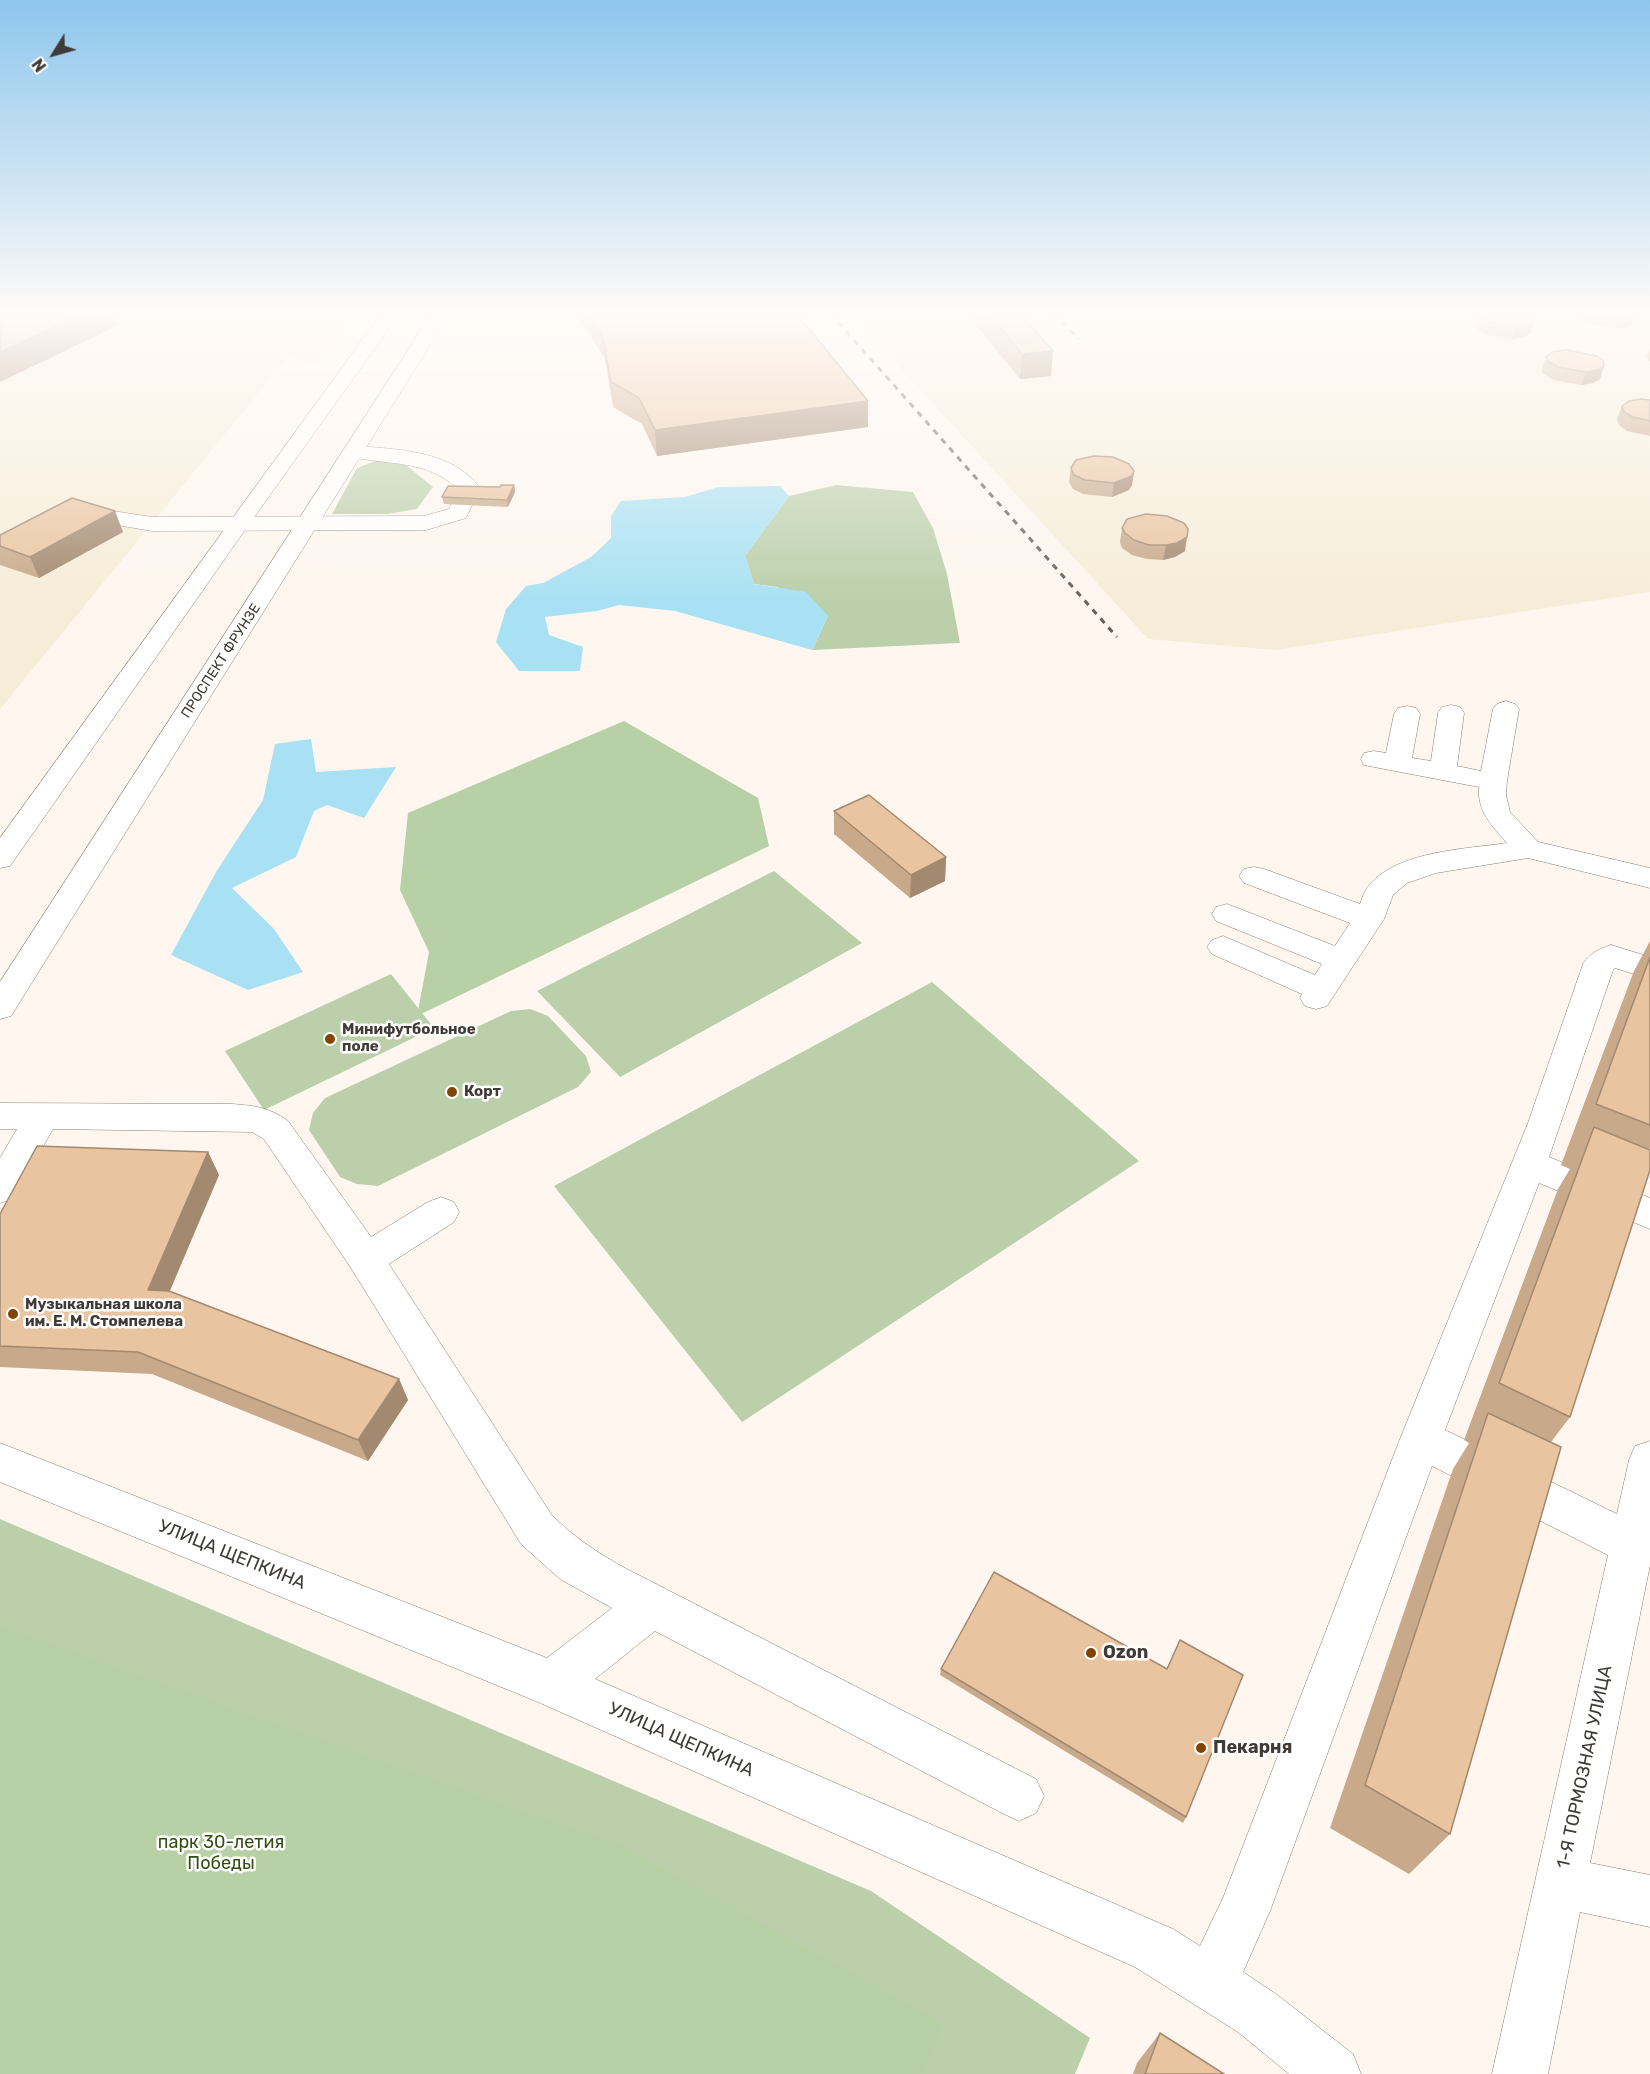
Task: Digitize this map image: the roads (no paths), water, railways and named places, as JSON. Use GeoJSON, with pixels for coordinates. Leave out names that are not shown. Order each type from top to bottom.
{"type":"FeatureCollection","features":[{"type":"Feature","properties":{"kind":"main road"},"geometry":{"type":"LineString","coordinates":[[0,859],[321,410]]}},
{"type":"Feature","properties":{"kind":"main road","name":"ПРОСПЕКТ ФРУНЗЕ"},"geometry":{"type":"LineString","coordinates":[[0,1008],[380,410]]}},
{"type":"Feature","properties":{"kind":"main road"},"geometry":{"type":"LineString","coordinates":[[53,514],[74,511],[152,524],[237,525],[426,523],[458,513],[469,488],[464,481],[428,462],[409,457],[354,452]]}},
{"type":"Feature","properties":{"kind":"main road"},"geometry":{"type":"LineString","coordinates":[[1506,709],[1492,795],[1497,814],[1528,849]]}},
{"type":"Feature","properties":{"kind":"main road"},"geometry":{"type":"LineString","coordinates":[[1443,771],[1451,712]]}},
{"type":"Feature","properties":{"kind":"main road"},"geometry":{"type":"LineString","coordinates":[[1407,714],[1386,761],[1493,781]]}},
{"type":"Feature","properties":{"kind":"main road"},"geometry":{"type":"LineString","coordinates":[[1223,947],[1318,994],[1369,920],[1380,891],[1397,876],[1431,864],[1528,849],[1650,878]]}},
{"type":"Feature","properties":{"kind":"main road"},"geometry":{"type":"LineString","coordinates":[[1254,876],[1369,920]]}},
{"type":"Feature","properties":{"kind":"main road"},"geometry":{"type":"LineString","coordinates":[[1227,914],[1341,960]]}},
{"type":"Feature","properties":{"kind":"main road"},"geometry":{"type":"LineString","coordinates":[[1211,1982],[1244,1911],[1421,1439],[1529,1164],[1599,964],[1611,956],[1650,968]]}},
{"type":"Feature","properties":{"kind":"main road"},"geometry":{"type":"LineString","coordinates":[[0,1116],[260,1119],[276,1130],[366,1260],[536,1529],[552,1549],[574,1564],[1019,1796]]}},
{"type":"Feature","properties":{"kind":"main road"},"geometry":{"type":"LineString","coordinates":[[0,1189],[43,1116]]}},
{"type":"Feature","properties":{"kind":"main road"},"geometry":{"type":"LineString","coordinates":[[1529,1164],[1650,1214]]}},
{"type":"Feature","properties":{"kind":"main road"},"geometry":{"type":"LineString","coordinates":[[366,1260],[441,1212]]}},
{"type":"Feature","properties":{"kind":"main road"},"geometry":{"type":"LineString","coordinates":[[1421,1439],[1632,1544]]}},
{"type":"Feature","properties":{"kind":"main road","name":"УЛИЦА ЩЕПКИНА"},"geometry":{"type":"LineString","coordinates":[[0,1462],[552,1684],[1154,1948],[1257,2013],[1333,2074]]}},
{"type":"Feature","properties":{"kind":"main road","name":"1-Я ТОРМОЗНАЯ УЛИЦА"},"geometry":{"type":"LineString","coordinates":[[1520,2074],[1650,1464]]}},
{"type":"Feature","properties":{"kind":"main road"},"geometry":{"type":"LineString","coordinates":[[552,1684],[652,1605]]}},
{"type":"Feature","properties":{"kind":"main road"},"geometry":{"type":"LineString","coordinates":[[1560,1882],[1650,1901]]}},
{"type":"Feature","properties":{"kind":"water"},"geometry":{"type":"Polygon","coordinates":[[[780,486],[789,496],[745,556],[754,584],[806,592],[828,616],[812,650],[675,611],[619,605],[597,611],[545,617],[549,635],[583,647],[580,671],[519,671],[496,642],[506,609],[526,586],[543,583],[591,557],[611,538],[611,516],[621,501],[685,497],[718,487],[780,486]]]}},
{"type":"Feature","properties":{"kind":"water"},"geometry":{"type":"Polygon","coordinates":[[[311,739],[316,772],[396,767],[364,818],[327,805],[314,811],[296,857],[232,888],[274,929],[303,972],[248,990],[171,955],[216,872],[263,800],[275,744],[311,739]]]}},
{"type":"Feature","properties":{"kind":"railway"},"geometry":{"type":"LineString","coordinates":[[916,410],[1117,637]]}},
{"type":"Feature","properties":{"kind":"place","name":"Минифутбольное поле"},"geometry":{"type":"Point","coordinates":[330,1039]}},
{"type":"Feature","properties":{"kind":"place","name":"Корт"},"geometry":{"type":"Point","coordinates":[452,1092]}},
{"type":"Feature","properties":{"kind":"place","name":"Музыкальная школа им. Е. М. Стомпелева"},"geometry":{"type":"Point","coordinates":[13,1314]}},
{"type":"Feature","properties":{"kind":"place","name":"Ozon"},"geometry":{"type":"Point","coordinates":[1091,1653]}},
{"type":"Feature","properties":{"kind":"place","name":"Пекарня"},"geometry":{"type":"Point","coordinates":[1201,1748]}},
{"type":"Feature","properties":{"kind":"park label","name":"парк 30-летия Победы"},"geometry":{"type":"Point","coordinates":[221,1853]}}]}
